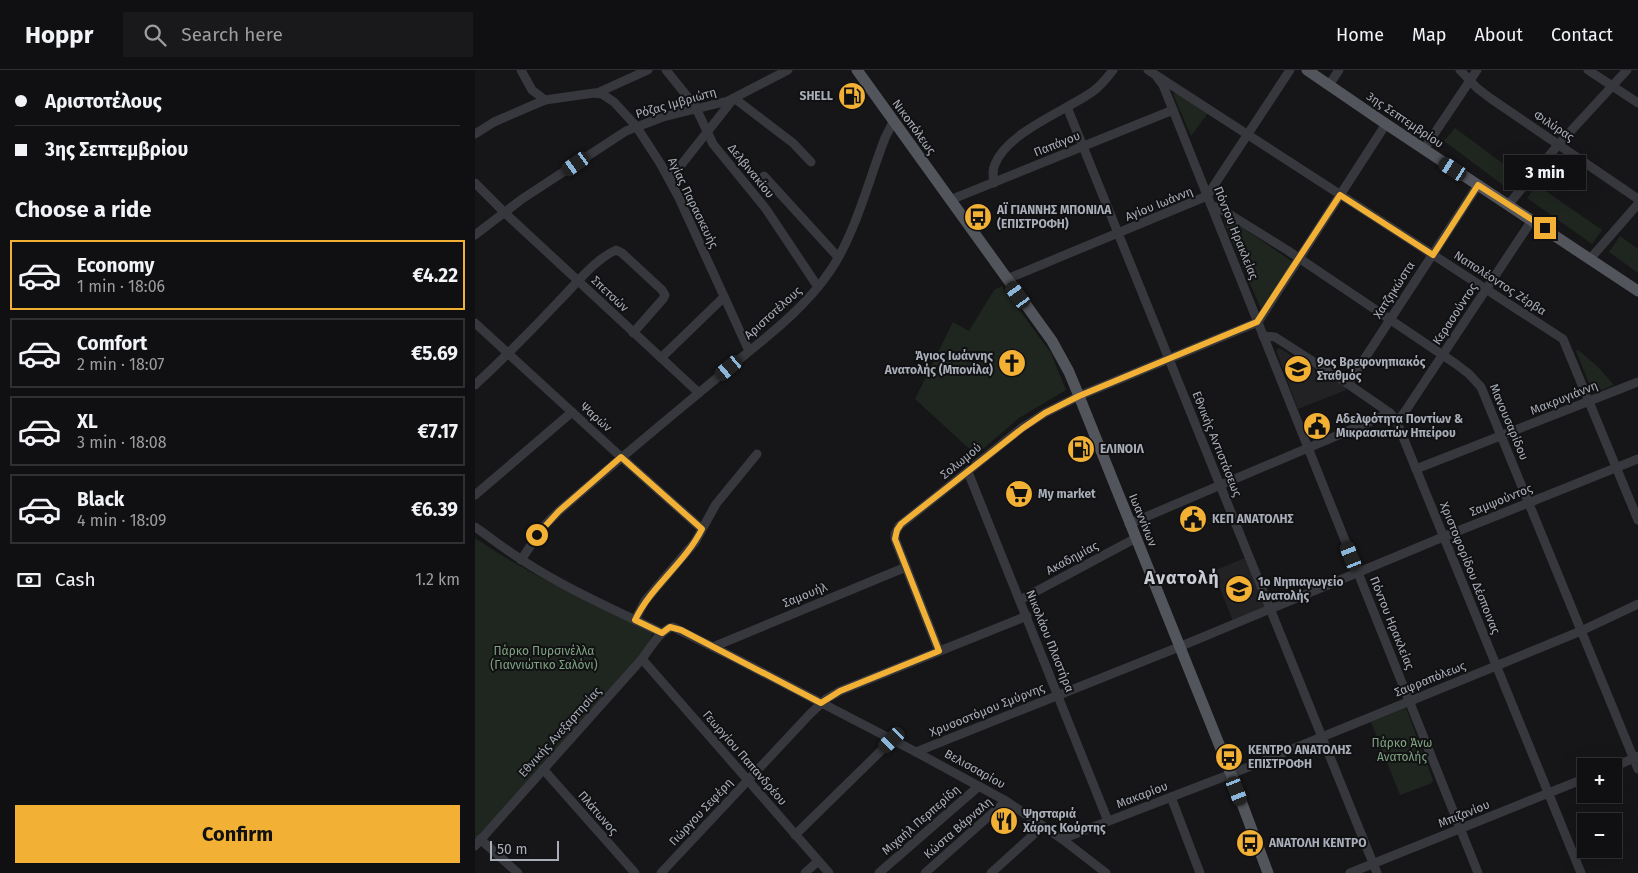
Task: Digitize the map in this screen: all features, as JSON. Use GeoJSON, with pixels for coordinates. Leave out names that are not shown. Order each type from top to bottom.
{"type":"FeatureCollection","features":[{"type":"Feature","properties":{"kind":"main road","name":"Νικοπόλεως"},"geometry":{"type":"LineString","coordinates":[[857,70],[950,200]]}},
{"type":"Feature","properties":{"kind":"main road","name":"3ης Σεπτεμβρίου"},"geometry":{"type":"LineString","coordinates":[[1307,70],[1638,291]]}},
{"type":"Feature","properties":{"kind":"main road","name":"Ιωαννίνων"},"geometry":{"type":"LineString","coordinates":[[950,200],[1052,341],[1069,372],[1231,774],[1268,873]]}},
{"type":"Feature","properties":{"kind":"street"},"geometry":{"type":"LineString","coordinates":[[475,134],[504,118],[545,100],[597,93],[648,70]]}},
{"type":"Feature","properties":{"kind":"street","name":"Δελβινακίου"},"geometry":{"type":"LineString","coordinates":[[666,70],[691,100],[713,144],[771,216],[818,287]]}},
{"type":"Feature","properties":{"kind":"street","name":"Ρόζας Ιμβριώτη"},"geometry":{"type":"LineString","coordinates":[[475,235],[522,200],[566,172],[607,142],[635,126],[663,117],[717,105],[788,70]]}},
{"type":"Feature","properties":{"kind":"street"},"geometry":{"type":"LineString","coordinates":[[994,183],[993,173],[995,164],[1008,145],[1036,125],[1100,86],[1113,70]]}},
{"type":"Feature","properties":{"kind":"street"},"geometry":{"type":"LineString","coordinates":[[1148,70],[1157,78]]}},
{"type":"Feature","properties":{"kind":"street","name":"Αγίου Ιωάννη"},"geometry":{"type":"LineString","coordinates":[[1007,279],[1118,234],[1209,201],[1247,136],[1290,70]]}},
{"type":"Feature","properties":{"kind":"street"},"geometry":{"type":"LineString","coordinates":[[1329,85],[1339,70]]}},
{"type":"Feature","properties":{"kind":"street","name":"Φιλύρας"},"geometry":{"type":"LineString","coordinates":[[1459,70],[1490,98],[1638,199]]}},
{"type":"Feature","properties":{"kind":"street"},"geometry":{"type":"LineString","coordinates":[[1423,149],[1477,70]]}},
{"type":"Feature","properties":{"kind":"street"},"geometry":{"type":"LineString","coordinates":[[1588,70],[1638,103]]}},
{"type":"Feature","properties":{"kind":"street"},"geometry":{"type":"LineString","coordinates":[[1508,205],[1627,70]]}},
{"type":"Feature","properties":{"kind":"street"},"geometry":{"type":"LineString","coordinates":[[526,72],[532,90],[545,100]]}},
{"type":"Feature","properties":{"kind":"street","name":"Πόντου Ηρακλείας"},"geometry":{"type":"LineString","coordinates":[[1157,78],[1163,85],[1478,873]]}},
{"type":"Feature","properties":{"kind":"street","name":"Ναπολέοντος Ζέρβα"},"geometry":{"type":"LineString","coordinates":[[1157,78],[1563,339],[1638,520]]}},
{"type":"Feature","properties":{"kind":"street","name":"Αγίας Παρασκευής"},"geometry":{"type":"LineString","coordinates":[[597,93],[609,98],[635,126],[670,179],[749,352]]}},
{"type":"Feature","properties":{"kind":"street"},"geometry":{"type":"LineString","coordinates":[[670,179],[734,98],[793,143],[811,162]]}},
{"type":"Feature","properties":{"kind":"street","name":"Εθνικής Αντιστάσεως"},"geometry":{"type":"LineString","coordinates":[[1067,107],[1377,873]]}},
{"type":"Feature","properties":{"kind":"street","name":"Παπάγου"},"geometry":{"type":"LineString","coordinates":[[950,200],[1173,110]]}},
{"type":"Feature","properties":{"kind":"street","name":"Αριστοτέλους"},"geometry":{"type":"LineString","coordinates":[[521,560],[533,540],[550,519],[621,457],[749,352],[797,309],[818,287],[838,257],[858,212],[893,122]]}},
{"type":"Feature","properties":{"kind":"street"},"geometry":{"type":"LineString","coordinates":[[1257,322],[1386,124]]}},
{"type":"Feature","properties":{"kind":"street"},"geometry":{"type":"LineString","coordinates":[[764,176],[838,257]]}},
{"type":"Feature","properties":{"kind":"street","name":"Σπετσών"},"geometry":{"type":"LineString","coordinates":[[475,183],[699,394]]}},
{"type":"Feature","properties":{"kind":"street","name":"Χατζηκώστα"},"geometry":{"type":"LineString","coordinates":[[1347,384],[1478,185]]}},
{"type":"Feature","properties":{"kind":"street","name":"Μανουσαρίδου"},"geometry":{"type":"LineString","coordinates":[[1209,201],[1299,258],[1443,355],[1469,374],[1481,387],[1581,631],[1636,757],[1638,769]]}},
{"type":"Feature","properties":{"kind":"street"},"geometry":{"type":"LineString","coordinates":[[1590,259],[1638,204]]}},
{"type":"Feature","properties":{"kind":"street","name":"Κερασούντος"},"geometry":{"type":"LineString","coordinates":[[1397,422],[1532,220]]}},
{"type":"Feature","properties":{"kind":"street"},"geometry":{"type":"LineString","coordinates":[[475,385],[579,281],[608,255],[617,250],[662,290],[665,295],[665,298],[633,333]]}},
{"type":"Feature","properties":{"kind":"street"},"geometry":{"type":"LineString","coordinates":[[661,358],[724,297]]}},
{"type":"Feature","properties":{"kind":"street","name":"Ψαρών"},"geometry":{"type":"LineString","coordinates":[[475,322],[702,529]]}},
{"type":"Feature","properties":{"kind":"street","name":"Σολωμού"},"geometry":{"type":"LineString","coordinates":[[939,651],[895,539],[901,524],[1029,423],[1079,396],[1257,322]]}},
{"type":"Feature","properties":{"kind":"street","name":"Χριστοφορίδου Δέσποινας"},"geometry":{"type":"LineString","coordinates":[[1263,336],[1275,337],[1389,413],[1397,422],[1581,873]]}},
{"type":"Feature","properties":{"kind":"street","name":"Μακρυγιάννη"},"geometry":{"type":"LineString","coordinates":[[1416,470],[1638,382]]}},
{"type":"Feature","properties":{"kind":"street"},"geometry":{"type":"LineString","coordinates":[[475,496],[572,412]]}},
{"type":"Feature","properties":{"kind":"street"},"geometry":{"type":"LineString","coordinates":[[1129,524],[1389,413]]}},
{"type":"Feature","properties":{"kind":"street"},"geometry":{"type":"LineString","coordinates":[[635,620],[645,601],[687,552],[716,504],[757,454]]}},
{"type":"Feature","properties":{"kind":"street","name":"Σαμψούντος"},"geometry":{"type":"LineString","coordinates":[[1179,647],[1443,537],[1638,459]]}},
{"type":"Feature","properties":{"kind":"street","name":"Νικολάου Πλαστήρα"},"geometry":{"type":"LineString","coordinates":[[968,472],[1108,821]]}},
{"type":"Feature","properties":{"kind":"street"},"geometry":{"type":"LineString","coordinates":[[475,527],[521,560],[597,602],[662,633]]}},
{"type":"Feature","properties":{"kind":"street","name":"Ακαδημίας"},"geometry":{"type":"LineString","coordinates":[[1020,600],[1135,538]]}},
{"type":"Feature","properties":{"kind":"street","name":"Σαμουήλ"},"geometry":{"type":"LineString","coordinates":[[713,647],[906,568]]}},
{"type":"Feature","properties":{"kind":"street","name":"Σαφραπόλεως"},"geometry":{"type":"LineString","coordinates":[[1231,774],[1581,631],[1638,604]]}},
{"type":"Feature","properties":{"kind":"street","name":"Γιώργου Σεφέρη"},"geometry":{"type":"LineString","coordinates":[[661,873],[821,703],[840,691],[1027,616]]}},
{"type":"Feature","properties":{"kind":"street","name":"Βελισσαρίου"},"geometry":{"type":"LineString","coordinates":[[662,633],[667,628],[675,628],[1007,801],[1062,839],[1104,872]]}},
{"type":"Feature","properties":{"kind":"street","name":"Εθνικής Ανεξαρτησίας"},"geometry":{"type":"LineString","coordinates":[[478,843],[642,659],[662,633]]}},
{"type":"Feature","properties":{"kind":"street","name":"Χρυσοστόμου Σμύρνης"},"geometry":{"type":"LineString","coordinates":[[916,752],[1179,647]]}},
{"type":"Feature","properties":{"kind":"street","name":"Γεωργίου Παπανδρέου"},"geometry":{"type":"LineString","coordinates":[[642,659],[829,873]]}},
{"type":"Feature","properties":{"kind":"street"},"geometry":{"type":"LineString","coordinates":[[795,835],[892,740]]}},
{"type":"Feature","properties":{"kind":"street"},"geometry":{"type":"LineString","coordinates":[[1622,763],[1636,757]]}},
{"type":"Feature","properties":{"kind":"street","name":"Πλάτωνος"},"geometry":{"type":"LineString","coordinates":[[543,769],[635,873]]}},
{"type":"Feature","properties":{"kind":"street","name":"Μακαρίου"},"geometry":{"type":"LineString","coordinates":[[1062,839],[1231,774]]}},
{"type":"Feature","properties":{"kind":"street","name":"Μπιζανίου"},"geometry":{"type":"LineString","coordinates":[[1351,873],[1577,782]]}},
{"type":"Feature","properties":{"kind":"street","name":"Μιχαήλ Περπερίδη"},"geometry":{"type":"LineString","coordinates":[[879,873],[979,786]]}},
{"type":"Feature","properties":{"kind":"street"},"geometry":{"type":"LineString","coordinates":[[1171,797],[1200,873]]}},
{"type":"Feature","properties":{"kind":"street","name":"Κώστα Βάρναλη"},"geometry":{"type":"LineString","coordinates":[[925,873],[1007,801]]}},
{"type":"Feature","properties":{"kind":"street"},"geometry":{"type":"LineString","coordinates":[[991,873],[1043,826]]}},
{"type":"Feature","properties":{"kind":"street"},"geometry":{"type":"LineString","coordinates":[[478,843],[517,873]]}},
{"type":"Feature","properties":{"kind":"street"},"geometry":{"type":"LineString","coordinates":[[805,873],[818,861]]}},
{"type":"Feature","properties":{"kind":"shaded area","name":"9ος Βρεφονηπιακός Σταθμός"},"geometry":{"type":"Polygon","coordinates":[[[1279,348],[1345,387],[1346,390],[1298,409],[1276,350],[1279,348]]]}},
{"type":"Feature","properties":{"kind":"shaded area","name":"1ο Νηπιαγωγείο Ανατολής"},"geometry":{"type":"Polygon","coordinates":[[[1245,558],[1265,608],[1233,621],[1213,571],[1245,558]]]}},
{"type":"Feature","properties":{"kind":"green space"},"geometry":{"type":"Polygon","coordinates":[[[1176,93],[1208,113],[1191,136],[1173,94],[1176,93]]]}},
{"type":"Feature","properties":{"kind":"green space"},"geometry":{"type":"Polygon","coordinates":[[[1455,128],[1521,177],[1511,191],[1444,141],[1455,128]]]}},
{"type":"Feature","properties":{"kind":"green space"},"geometry":{"type":"Polygon","coordinates":[[[1537,185],[1602,230],[1592,244],[1527,198],[1537,185]]]}},
{"type":"Feature","properties":{"kind":"green space"},"geometry":{"type":"Polygon","coordinates":[[[1225,216],[1293,262],[1261,309],[1224,222],[1225,216]]]}},
{"type":"Feature","properties":{"kind":"green space"},"geometry":{"type":"Polygon","coordinates":[[[1620,236],[1638,249],[1638,273],[1609,252],[1620,236]]]}},
{"type":"Feature","properties":{"kind":"green space"},"geometry":{"type":"Polygon","coordinates":[[[1002,286],[1051,353],[1066,390],[1019,418],[976,455],[915,399],[953,322],[969,331],[994,290],[1002,286]]]}},
{"type":"Feature","properties":{"kind":"green space"},"geometry":{"type":"Polygon","coordinates":[[[1578,350],[1597,366],[1614,385],[1593,393],[1576,351],[1578,350]]]}},
{"type":"Feature","properties":{"kind":"green space","name":"Πάρκο Πυρσινέλλα (Γιαννιώτικο Σαλόνι)"},"geometry":{"type":"Polygon","coordinates":[[[475,538],[539,577],[651,632],[652,636],[641,654],[475,840],[475,538]]]}},
{"type":"Feature","properties":{"kind":"green space","name":"Πάρκο Άνω Ανατολής"},"geometry":{"type":"Polygon","coordinates":[[[1406,708],[1433,780],[1432,783],[1400,795],[1371,722],[1406,708]]]}},
{"type":"Feature","properties":{"kind":"place","name":"SHELL"},"geometry":{"type":"Point","coordinates":[852,96]}},
{"type":"Feature","properties":{"kind":"place","name":"ΑΪ ΓΙΑΝΝΗΣ ΜΠΟΝΙΛΑ (ΕΠΙΣΤΡΟΦΗ)"},"geometry":{"type":"Point","coordinates":[978,217]}},
{"type":"Feature","properties":{"kind":"place","name":"Άγιος Ιωάννης Ανατολής (Μπονίλα)"},"geometry":{"type":"Point","coordinates":[1012,363]}},
{"type":"Feature","properties":{"kind":"place","name":"9ος Βρεφονηπιακός Σταθμός"},"geometry":{"type":"Point","coordinates":[1298,369]}},
{"type":"Feature","properties":{"kind":"place","name":"Αδελφότητα Ποντίων & Μικρασιατών Ηπείρου"},"geometry":{"type":"Point","coordinates":[1317,426]}},
{"type":"Feature","properties":{"kind":"place","name":"ΕΛΙΝΟΙΛ"},"geometry":{"type":"Point","coordinates":[1081,449]}},
{"type":"Feature","properties":{"kind":"place","name":"My market"},"geometry":{"type":"Point","coordinates":[1019,494]}},
{"type":"Feature","properties":{"kind":"place","name":"ΚΕΠ ΑΝΑΤΟΛΗΣ"},"geometry":{"type":"Point","coordinates":[1193,519]}},
{"type":"Feature","properties":{"kind":"place","name":"1ο Νηπιαγωγείο Ανατολής"},"geometry":{"type":"Point","coordinates":[1239,589]}},
{"type":"Feature","properties":{"kind":"place","name":"ΚΕΝΤΡΟ ΑΝΑΤΟΛΗΣ ΕΠΙΣΤΡΟΦΗ"},"geometry":{"type":"Point","coordinates":[1229,757]}},
{"type":"Feature","properties":{"kind":"place","name":"Ψησταριά Χάρης Κούρτης"},"geometry":{"type":"Point","coordinates":[1004,821]}},
{"type":"Feature","properties":{"kind":"place","name":"ΑΝΑΤΟΛΗ ΚΕΝΤΡΟ"},"geometry":{"type":"Point","coordinates":[1250,843]}},
{"type":"Feature","properties":{"kind":"district","name":"Ανατολή"},"geometry":{"type":"Point","coordinates":[1182,578]}},
{"type":"Feature","properties":{"kind":"route"},"geometry":{"type":"LineString","coordinates":[[537,535],[559,511],[621,457],[702,529],[695,542],[645,601],[635,620],[662,633],[670,627],[681,630],[821,703],[840,691],[939,651],[895,539],[895,534],[901,524],[1029,423],[1045,413],[1079,396],[1257,322],[1340,195],[1433,255],[1478,185],[1545,228]]}}]}
